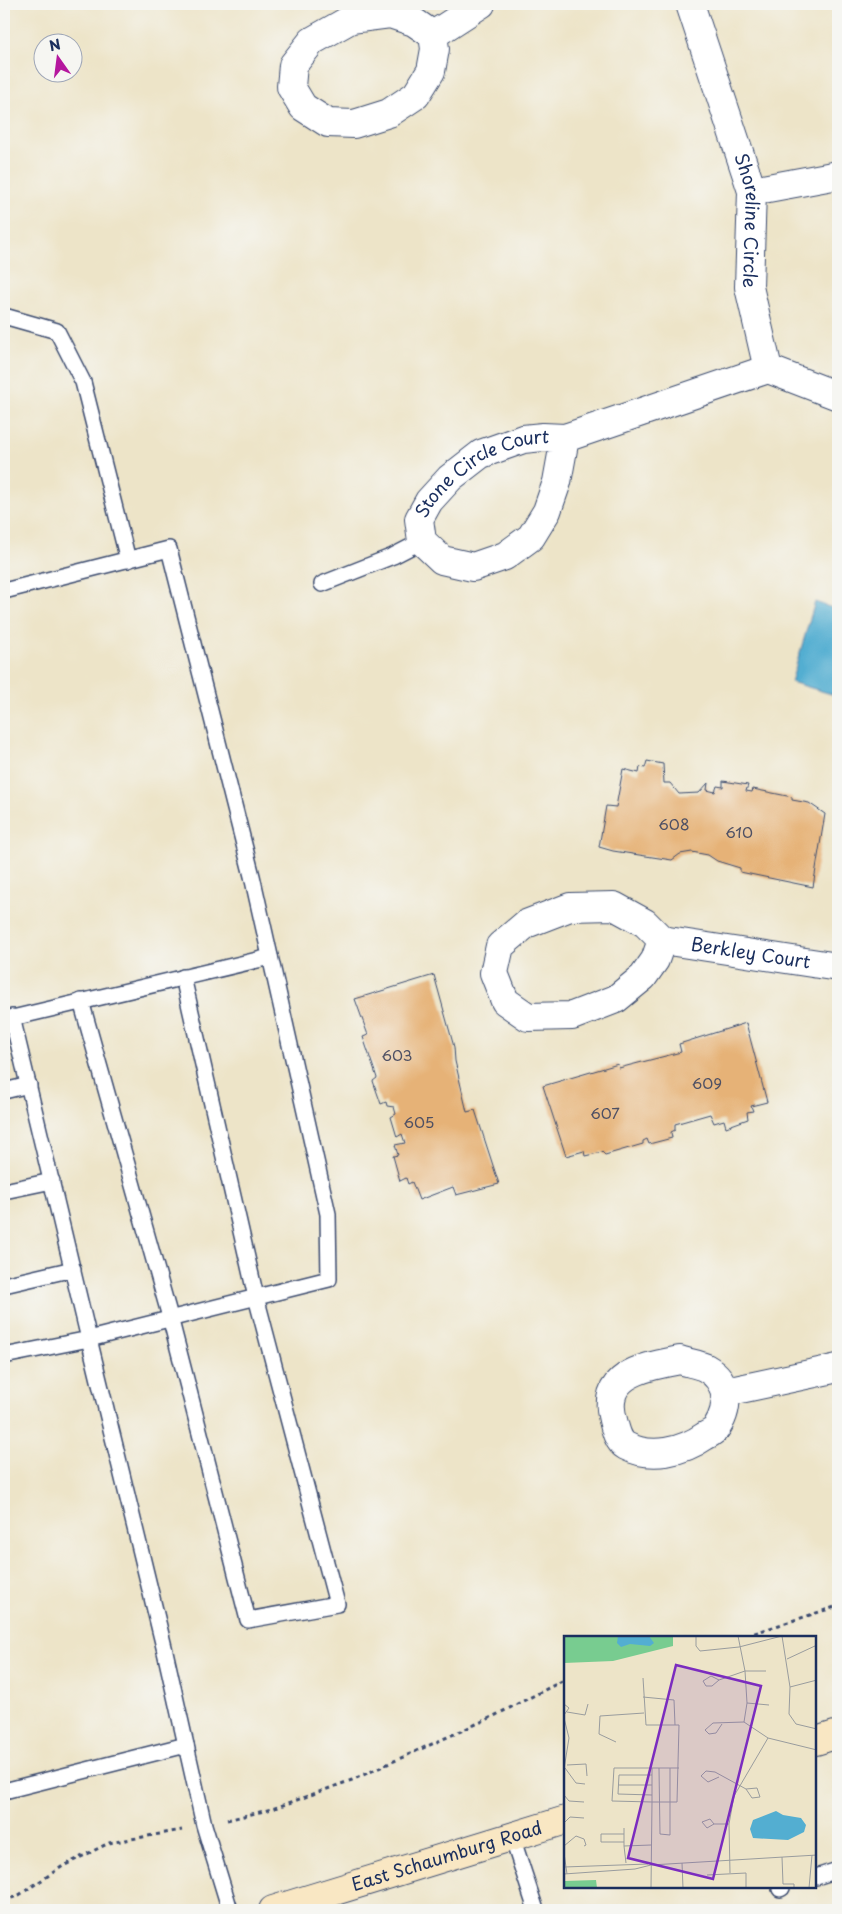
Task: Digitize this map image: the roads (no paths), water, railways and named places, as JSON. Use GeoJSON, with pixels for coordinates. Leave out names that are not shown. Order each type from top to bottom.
{"type":"FeatureCollection","features":[{"type":"Feature","properties":{"kind":"main road"},"geometry":{"type":"LineString","coordinates":[[817,1741],[838,1734]]}},
{"type":"Feature","properties":{"kind":"main road","name":"East Schaumburg Road"},"geometry":{"type":"LineString","coordinates":[[273,1910],[564,1821]]}},
{"type":"Feature","properties":{"kind":"street"},"geometry":{"type":"LineString","coordinates":[[433,35],[481,4]]}},
{"type":"Feature","properties":{"kind":"street","name":"Shoreline Circle"},"geometry":{"type":"LineString","coordinates":[[690,4],[752,191],[749,287],[768,369]]}},
{"type":"Feature","properties":{"kind":"street"},"geometry":{"type":"LineString","coordinates":[[390,14],[414,22],[433,35],[436,49],[431,71],[416,95],[389,113],[354,124],[328,123],[303,107],[291,87],[293,65],[312,41],[351,19],[390,14]]}},
{"type":"Feature","properties":{"kind":"street"},"geometry":{"type":"LineString","coordinates":[[752,191],[838,175]]}},
{"type":"Feature","properties":{"kind":"street"},"geometry":{"type":"LineString","coordinates":[[768,369],[838,396]]}},
{"type":"Feature","properties":{"kind":"street","name":"Stone Circle Court"},"geometry":{"type":"LineString","coordinates":[[565,438],[557,482],[547,511],[531,537],[505,556],[472,567],[442,560],[422,542],[419,519],[429,501],[450,478],[482,454],[523,439],[543,437],[565,438],[768,369]]}},
{"type":"Feature","properties":{"kind":"street"},"geometry":{"type":"LineString","coordinates":[[614,906],[645,923],[662,940],[655,960],[643,977],[616,999],[572,1016],[528,1017],[505,1001],[494,973],[500,946],[526,924],[570,908],[614,906]]}},
{"type":"Feature","properties":{"kind":"street","name":"Berkley Court"},"geometry":{"type":"LineString","coordinates":[[662,940],[838,967]]}},
{"type":"Feature","properties":{"kind":"street"},"geometry":{"type":"LineString","coordinates":[[726,1392],[838,1368]]}},
{"type":"Feature","properties":{"kind":"lane"},"geometry":{"type":"LineString","coordinates":[[4,316],[57,331],[83,382],[128,560]]}},
{"type":"Feature","properties":{"kind":"lane"},"geometry":{"type":"LineString","coordinates":[[322,584],[393,556],[422,542]]}},
{"type":"Feature","properties":{"kind":"lane"},"geometry":{"type":"LineString","coordinates":[[4,591],[169,550],[252,876],[328,1214],[329,1279],[170,1317],[89,1339],[4,1356]]}},
{"type":"Feature","properties":{"kind":"lane"},"geometry":{"type":"LineString","coordinates":[[230,1910],[204,1825],[29,1085],[8,1018],[270,957]]}},
{"type":"Feature","properties":{"kind":"lane"},"geometry":{"type":"LineString","coordinates":[[81,1001],[170,1317],[248,1620],[337,1604],[256,1297],[183,977]]}},
{"type":"Feature","properties":{"kind":"lane"},"geometry":{"type":"LineString","coordinates":[[4,1091],[29,1085]]}},
{"type":"Feature","properties":{"kind":"lane"},"geometry":{"type":"LineString","coordinates":[[4,1191],[52,1180]]}},
{"type":"Feature","properties":{"kind":"lane"},"geometry":{"type":"LineString","coordinates":[[4,1285],[73,1269]]}},
{"type":"Feature","properties":{"kind":"lane"},"geometry":{"type":"LineString","coordinates":[[4,1791],[186,1745]]}},
{"type":"Feature","properties":{"kind":"lane"},"geometry":{"type":"LineString","coordinates":[[512,1836],[536,1910]]}},
{"type":"Feature","properties":{"kind":"lane"},"geometry":{"type":"LineString","coordinates":[[817,1877],[838,1870]]}},
{"type":"Feature","properties":{"kind":"water"},"geometry":{"type":"Polygon","coordinates":[[[815,602],[838,610],[838,696],[791,682],[815,602]]]}}]}
